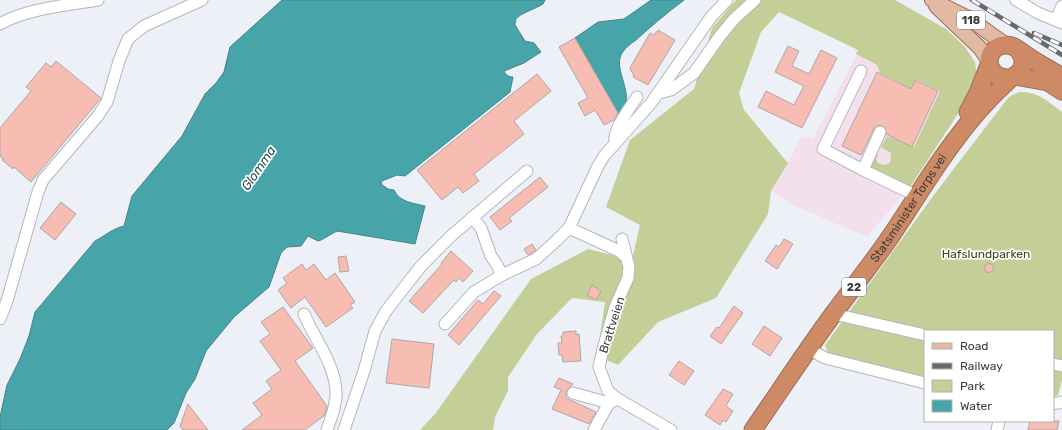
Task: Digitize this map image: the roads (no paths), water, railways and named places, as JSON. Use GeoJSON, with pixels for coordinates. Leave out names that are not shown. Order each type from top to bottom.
{"type":"FeatureCollection","features":[{"type":"Feature","properties":{"kind":"highway","name":"22"},"geometry":{"type":"LineString","coordinates":[[989,63],[992,51],[996,48],[1012,47],[1023,59],[1020,72],[1013,77]]}},
{"type":"Feature","properties":{"kind":"highway"},"geometry":{"type":"LineString","coordinates":[[1012,47],[1062,78]]}},
{"type":"Feature","properties":{"kind":"highway"},"geometry":{"type":"LineString","coordinates":[[989,63],[991,70],[999,77],[1013,77],[1048,82],[1062,91]]}},
{"type":"Feature","properties":{"kind":"highway","name":"Statsminister Torps vei"},"geometry":{"type":"LineString","coordinates":[[953,143],[978,93],[989,63]]}},
{"type":"Feature","properties":{"kind":"highway","name":"Statsminister Torps vei"},"geometry":{"type":"LineString","coordinates":[[753,430],[809,349],[886,243],[953,143],[987,100],[1013,77]]}},
{"type":"Feature","properties":{"kind":"main road","name":"118"},"geometry":{"type":"LineString","coordinates":[[931,0],[970,19],[1012,47]]}},
{"type":"Feature","properties":{"kind":"main road","name":"118"},"geometry":{"type":"LineString","coordinates":[[931,0],[980,48],[989,63]]}},
{"type":"Feature","properties":{"kind":"street"},"geometry":{"type":"LineString","coordinates":[[0,24],[8,19],[50,7],[98,0]]}},
{"type":"Feature","properties":{"kind":"street"},"geometry":{"type":"LineString","coordinates":[[0,319],[7,301],[38,192],[43,180],[97,117],[107,102],[119,60],[128,39],[144,26],[202,0]]}},
{"type":"Feature","properties":{"kind":"street"},"geometry":{"type":"LineString","coordinates":[[445,324],[474,292],[502,275],[536,259],[558,240],[569,228],[604,156],[659,93],[681,58],[711,17],[727,0]]}},
{"type":"Feature","properties":{"kind":"street"},"geometry":{"type":"LineString","coordinates":[[659,93],[671,90],[694,73],[734,19],[755,0]]}},
{"type":"Feature","properties":{"kind":"street"},"geometry":{"type":"LineString","coordinates":[[1017,0],[1038,13],[1059,21],[1062,6]]}},
{"type":"Feature","properties":{"kind":"street"},"geometry":{"type":"LineString","coordinates":[[861,71],[823,149],[917,196]]}},
{"type":"Feature","properties":{"kind":"street"},"geometry":{"type":"LineString","coordinates":[[615,142],[614,137],[618,128],[637,97]]}},
{"type":"Feature","properties":{"kind":"street"},"geometry":{"type":"LineString","coordinates":[[863,170],[880,132]]}},
{"type":"Feature","properties":{"kind":"street"},"geometry":{"type":"LineString","coordinates":[[344,430],[364,371],[375,331],[380,320],[420,266],[472,217],[526,171]]}},
{"type":"Feature","properties":{"kind":"street"},"geometry":{"type":"LineString","coordinates":[[472,217],[481,228],[491,256],[498,265],[502,275]]}},
{"type":"Feature","properties":{"kind":"street"},"geometry":{"type":"LineString","coordinates":[[569,228],[619,251],[626,257]]}},
{"type":"Feature","properties":{"kind":"street","name":"Brattveien"},"geometry":{"type":"LineString","coordinates":[[622,239],[629,268],[628,278],[615,307],[599,367],[613,401],[670,430]]}},
{"type":"Feature","properties":{"kind":"street"},"geometry":{"type":"LineString","coordinates":[[304,314],[312,332],[326,355],[333,374],[336,392],[334,409],[327,430]]}},
{"type":"Feature","properties":{"kind":"street"},"geometry":{"type":"LineString","coordinates":[[834,314],[924,335]]}},
{"type":"Feature","properties":{"kind":"street"},"geometry":{"type":"LineString","coordinates":[[809,349],[825,358],[924,383]]}},
{"type":"Feature","properties":{"kind":"street"},"geometry":{"type":"LineString","coordinates":[[573,393],[613,401],[594,430]]}},
{"type":"Feature","properties":{"kind":"water","name":"Glomma"},"geometry":{"type":"Polygon","coordinates":[[[282,0],[545,0],[543,4],[518,17],[515,25],[525,41],[534,43],[541,52],[524,63],[504,71],[507,75],[513,77],[510,92],[405,176],[397,175],[382,181],[381,184],[388,189],[394,190],[403,200],[425,206],[415,244],[337,231],[318,241],[308,236],[301,246],[287,247],[281,253],[269,287],[234,317],[206,351],[195,379],[186,393],[174,423],[167,430],[0,430],[0,417],[7,385],[20,359],[29,336],[35,312],[95,241],[112,230],[124,226],[132,196],[182,136],[205,94],[224,72],[230,47],[282,0]]]}},
{"type":"Feature","properties":{"kind":"water"},"geometry":{"type":"Polygon","coordinates":[[[651,0],[684,0],[629,45],[622,53],[619,62],[626,93],[626,101],[624,108],[618,114],[575,38],[598,22],[624,19],[651,0]]]}},
{"type":"Feature","properties":{"kind":"railway"},"geometry":{"type":"LineString","coordinates":[[972,0],[1062,55]]}},
{"type":"Feature","properties":{"kind":"railway"},"geometry":{"type":"LineString","coordinates":[[1034,33],[1062,45]]}},
{"type":"Feature","properties":{"kind":"park label","name":"Hafslundparken"},"geometry":{"type":"Point","coordinates":[986,254]}}]}
